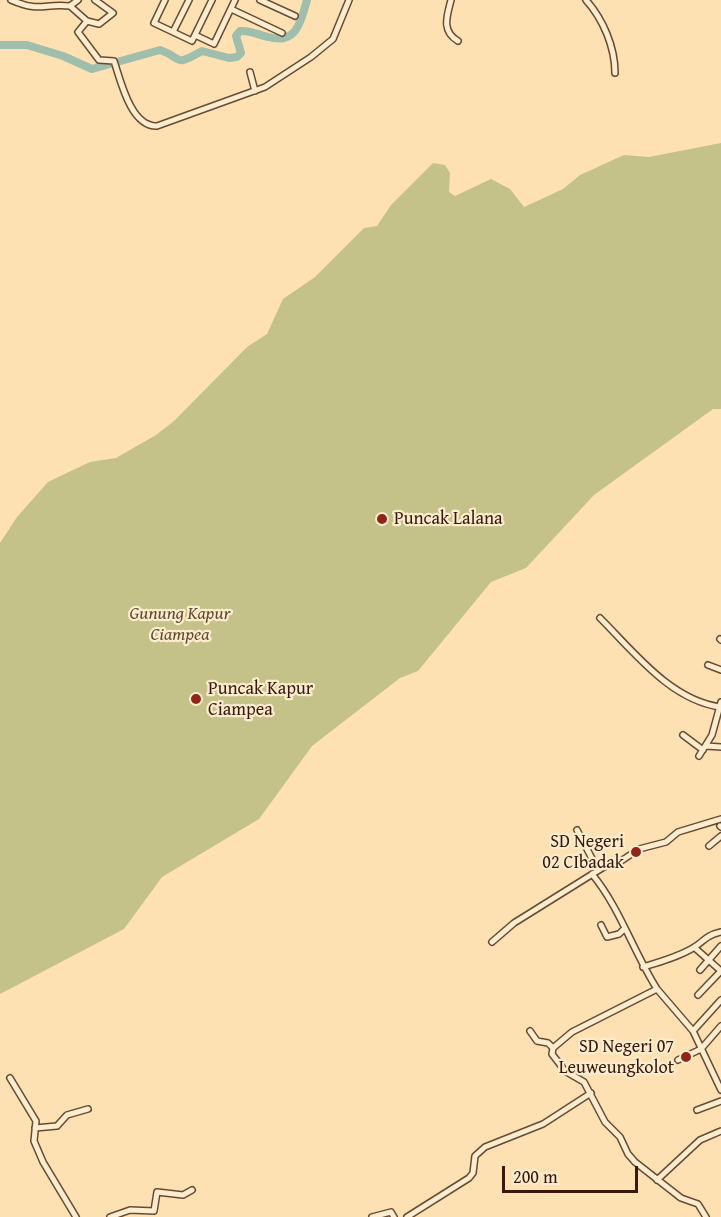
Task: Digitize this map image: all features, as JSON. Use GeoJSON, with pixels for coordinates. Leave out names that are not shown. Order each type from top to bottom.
{"type":"FeatureCollection","features":[{"type":"Feature","properties":{"kind":"street"},"geometry":{"type":"LineString","coordinates":[[11,0],[28,8],[41,9],[70,6],[78,0]]}},
{"type":"Feature","properties":{"kind":"street"},"geometry":{"type":"LineString","coordinates":[[70,6],[87,21],[99,24],[112,13],[95,0]]}},
{"type":"Feature","properties":{"kind":"street"},"geometry":{"type":"LineString","coordinates":[[165,0],[154,23],[192,41],[212,0]]}},
{"type":"Feature","properties":{"kind":"street"},"geometry":{"type":"LineString","coordinates":[[173,32],[189,0]]}},
{"type":"Feature","properties":{"kind":"street"},"geometry":{"type":"LineString","coordinates":[[195,35],[214,44],[236,0]]}},
{"type":"Feature","properties":{"kind":"street"},"geometry":{"type":"LineString","coordinates":[[261,0],[296,16]]}},
{"type":"Feature","properties":{"kind":"street"},"geometry":{"type":"LineString","coordinates":[[87,21],[78,32],[99,60],[115,64],[130,106],[148,126],[179,119],[255,91],[329,43],[338,30],[349,0]]}},
{"type":"Feature","properties":{"kind":"street"},"geometry":{"type":"LineString","coordinates":[[452,0],[446,17],[446,25],[448,33],[458,41]]}},
{"type":"Feature","properties":{"kind":"street"},"geometry":{"type":"LineString","coordinates":[[586,0],[600,16],[615,61],[615,73]]}},
{"type":"Feature","properties":{"kind":"street"},"geometry":{"type":"LineString","coordinates":[[231,9],[282,33]]}},
{"type":"Feature","properties":{"kind":"street"},"geometry":{"type":"LineString","coordinates":[[250,72],[255,91]]}},
{"type":"Feature","properties":{"kind":"street"},"geometry":{"type":"LineString","coordinates":[[600,618],[656,673],[683,692],[720,705],[714,727],[703,750]]}},
{"type":"Feature","properties":{"kind":"street"},"geometry":{"type":"LineString","coordinates":[[708,665],[721,670]]}},
{"type":"Feature","properties":{"kind":"street"},"geometry":{"type":"LineString","coordinates":[[714,727],[721,728]]}},
{"type":"Feature","properties":{"kind":"street"},"geometry":{"type":"LineString","coordinates":[[683,735],[703,750],[721,747]]}},
{"type":"Feature","properties":{"kind":"street"},"geometry":{"type":"LineString","coordinates":[[492,942],[514,923],[598,870],[621,861],[639,849],[666,842],[678,832],[710,823],[721,825]]}},
{"type":"Feature","properties":{"kind":"street"},"geometry":{"type":"LineString","coordinates":[[577,830],[598,870]]}},
{"type":"Feature","properties":{"kind":"street"},"geometry":{"type":"LineString","coordinates":[[709,846],[721,836]]}},
{"type":"Feature","properties":{"kind":"street"},"geometry":{"type":"LineString","coordinates":[[592,874],[612,901],[643,967],[657,989],[693,1030],[721,1090]]}},
{"type":"Feature","properties":{"kind":"street"},"geometry":{"type":"LineString","coordinates":[[600,925],[607,937],[619,934],[624,929]]}},
{"type":"Feature","properties":{"kind":"street"},"geometry":{"type":"LineString","coordinates":[[643,967],[695,948],[708,935],[721,932]]}},
{"type":"Feature","properties":{"kind":"street"},"geometry":{"type":"LineString","coordinates":[[700,970],[721,946]]}},
{"type":"Feature","properties":{"kind":"street"},"geometry":{"type":"LineString","coordinates":[[695,948],[721,971],[698,995]]}},
{"type":"Feature","properties":{"kind":"street"},"geometry":{"type":"LineString","coordinates":[[657,989],[572,1032],[553,1047],[552,1054],[565,1071],[584,1082],[605,1122],[620,1137],[628,1154],[681,1198],[698,1204],[706,1217]]}},
{"type":"Feature","properties":{"kind":"street"},"geometry":{"type":"LineString","coordinates":[[693,1030],[721,1000]]}},
{"type":"Feature","properties":{"kind":"street"},"geometry":{"type":"LineString","coordinates":[[678,1060],[701,1049],[721,1026]]}},
{"type":"Feature","properties":{"kind":"street"},"geometry":{"type":"LineString","coordinates":[[530,1031],[537,1041],[548,1043],[553,1047]]}},
{"type":"Feature","properties":{"kind":"street"},"geometry":{"type":"LineString","coordinates":[[10,1078],[36,1122],[34,1141],[76,1217]]}},
{"type":"Feature","properties":{"kind":"street"},"geometry":{"type":"LineString","coordinates":[[407,1217],[469,1178],[473,1173],[475,1156],[485,1147],[543,1124],[591,1093]]}},
{"type":"Feature","properties":{"kind":"street"},"geometry":{"type":"LineString","coordinates":[[697,1110],[721,1101]]}},
{"type":"Feature","properties":{"kind":"street"},"geometry":{"type":"LineString","coordinates":[[35,1128],[57,1126],[67,1115],[88,1109]]}},
{"type":"Feature","properties":{"kind":"street"},"geometry":{"type":"LineString","coordinates":[[657,1180],[700,1140],[721,1131]]}},
{"type":"Feature","properties":{"kind":"street"},"geometry":{"type":"LineString","coordinates":[[110,1217],[130,1210],[154,1211],[157,1192],[183,1195],[192,1190]]}},
{"type":"Feature","properties":{"kind":"street"},"geometry":{"type":"LineString","coordinates":[[372,1217],[391,1212],[394,1217]]}},
{"type":"Feature","properties":{"kind":"green space","name":"Gunung Kapur Ciampea"},"geometry":{"type":"Polygon","coordinates":[[[721,143],[721,409],[713,409],[594,495],[526,568],[491,582],[418,671],[400,678],[312,746],[259,819],[162,877],[124,929],[0,994],[0,543],[17,517],[48,482],[90,462],[116,458],[156,435],[174,421],[247,347],[267,334],[283,299],[315,277],[364,228],[377,226],[391,205],[433,163],[445,165],[450,173],[449,192],[455,196],[491,179],[510,189],[524,207],[563,189],[580,175],[624,155],[649,157],[721,143]]]}},
{"type":"Feature","properties":{"kind":"waterway"},"geometry":{"type":"LineString","coordinates":[[0,45],[27,45],[63,56],[92,69],[160,50],[179,60],[202,51],[229,58],[237,57],[241,53],[236,36],[240,31],[278,39],[285,38],[292,34],[300,23],[307,0]]}},
{"type":"Feature","properties":{"kind":"place","name":"Puncak Lalana"},"geometry":{"type":"Point","coordinates":[382,519]}},
{"type":"Feature","properties":{"kind":"place","name":"Puncak Kapur Ciampea"},"geometry":{"type":"Point","coordinates":[196,699]}},
{"type":"Feature","properties":{"kind":"place","name":"SD Negeri 02 CIbadak"},"geometry":{"type":"Point","coordinates":[636,852]}},
{"type":"Feature","properties":{"kind":"place","name":"SD Negeri 07 Leuweungkolot"},"geometry":{"type":"Point","coordinates":[686,1057]}}]}
